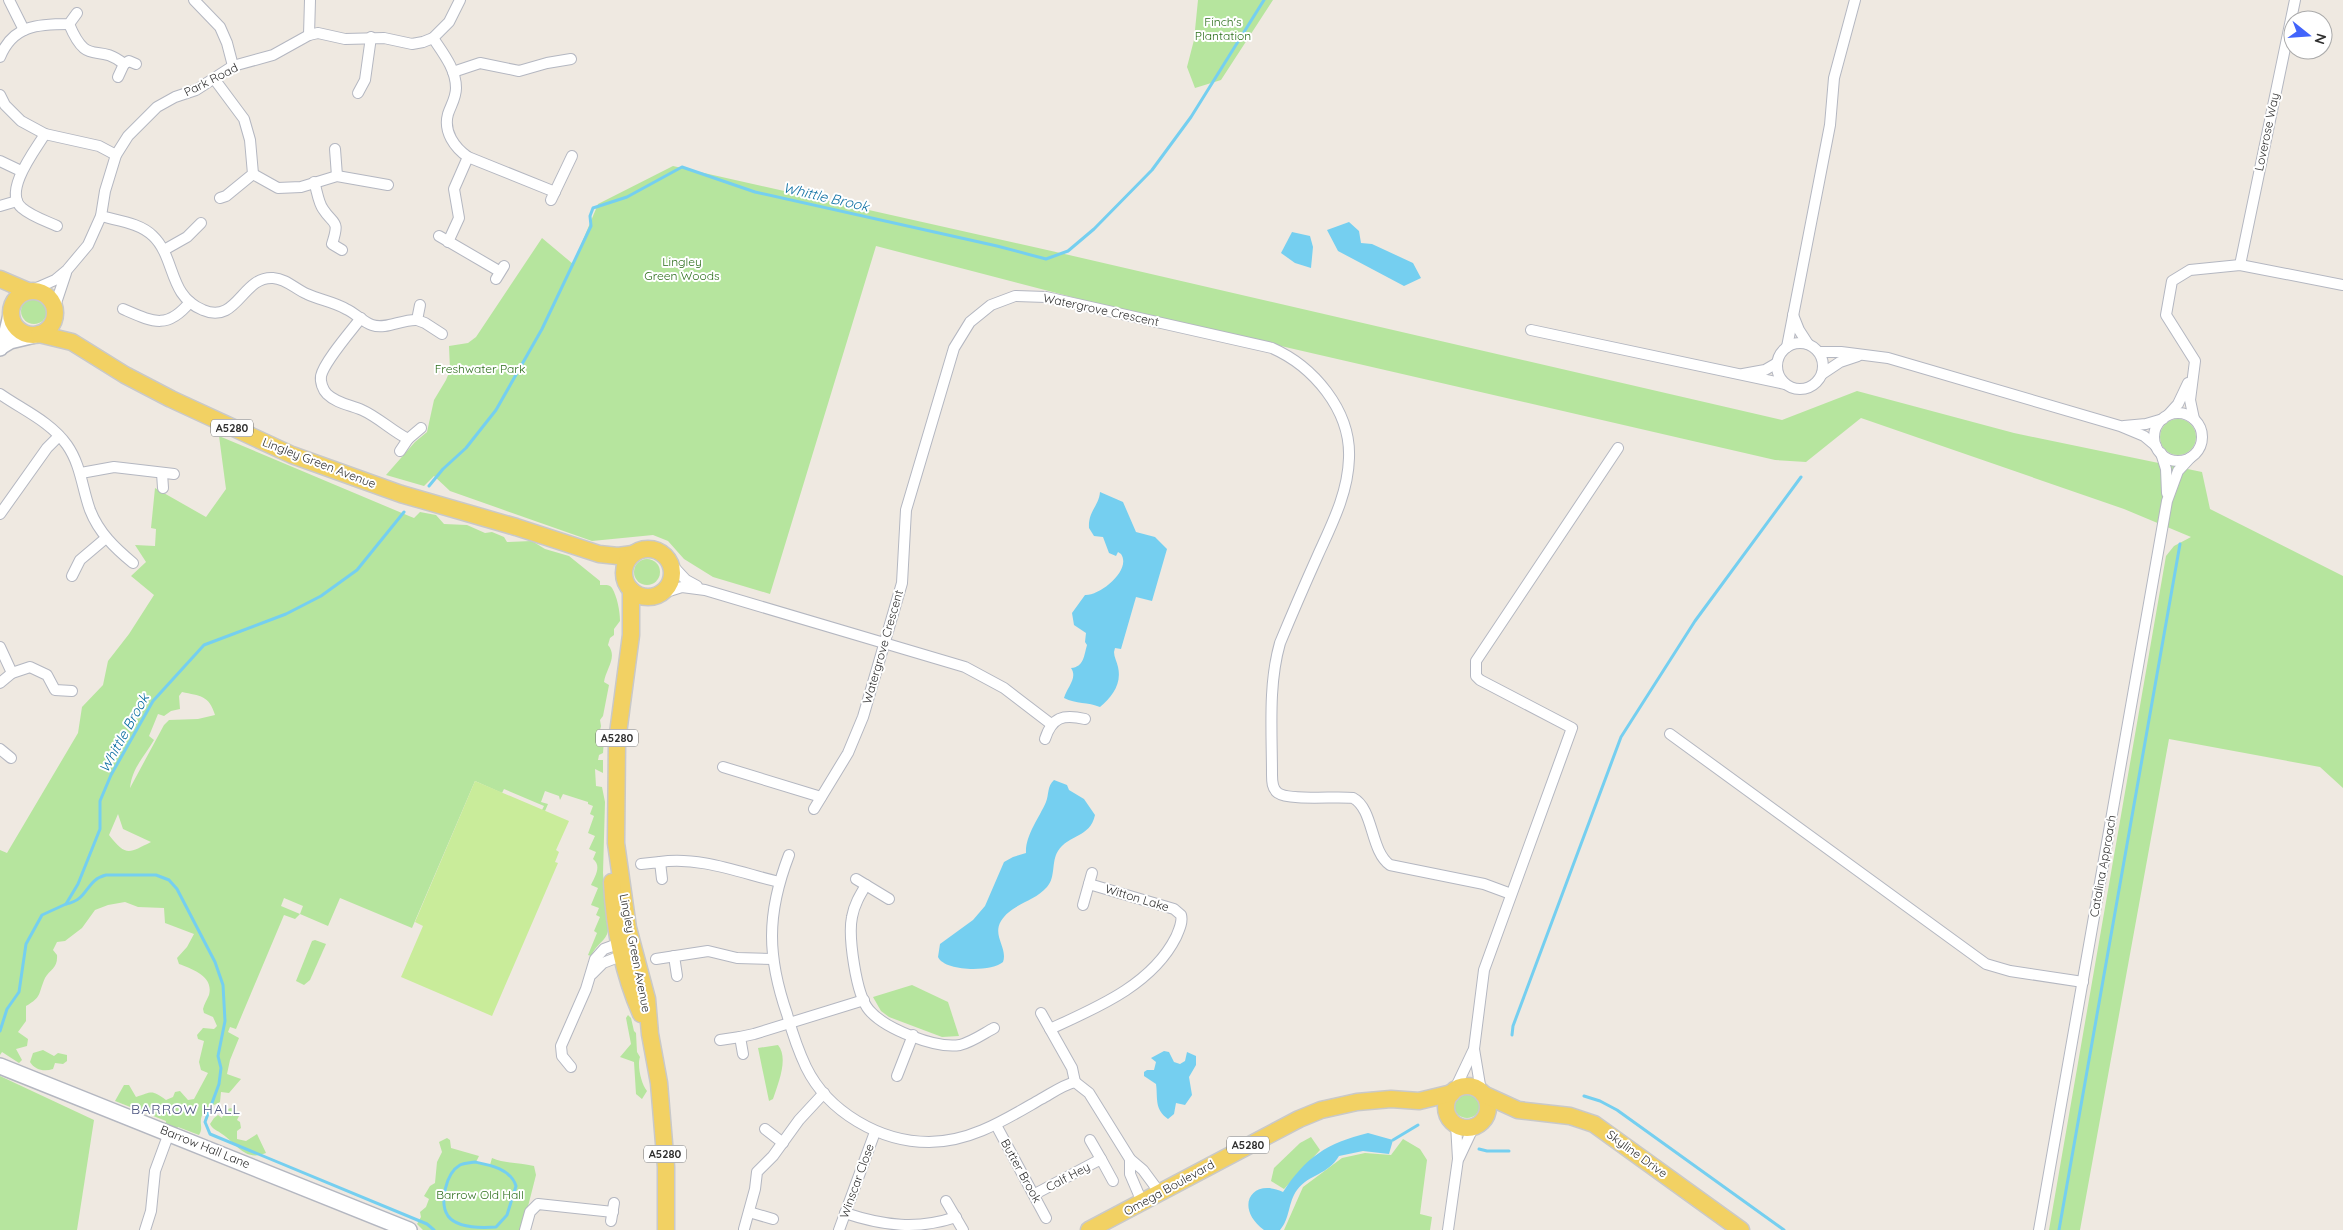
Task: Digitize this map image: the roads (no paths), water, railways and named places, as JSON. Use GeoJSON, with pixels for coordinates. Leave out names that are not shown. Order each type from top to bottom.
{"type":"FeatureCollection","features":[{"type":"Feature","properties":{"kind":"main road","name":"A5280"},"geometry":{"type":"LineString","coordinates":[[0,279],[46,294],[55,309]]}},
{"type":"Feature","properties":{"kind":"main road","name":"A5280"},"geometry":{"type":"LineString","coordinates":[[0,285],[16,328],[22,332],[37,335]]}},
{"type":"Feature","properties":{"kind":"main road"},"geometry":{"type":"LineString","coordinates":[[11,312],[17,298],[30,290]]}},
{"type":"Feature","properties":{"kind":"main road"},"geometry":{"type":"LineString","coordinates":[[37,335],[52,326],[55,309]]}},
{"type":"Feature","properties":{"kind":"main road","name":"Lingley Green Avenue"},"geometry":{"type":"LineString","coordinates":[[55,309],[60,324],[72,342]]}},
{"type":"Feature","properties":{"kind":"main road","name":"Lingley Green Avenue"},"geometry":{"type":"LineString","coordinates":[[37,335],[72,342],[125,375],[171,399],[292,455],[401,494],[581,548],[609,555],[633,554]]}},
{"type":"Feature","properties":{"kind":"main road","name":"Lingley Green Avenue"},"geometry":{"type":"LineString","coordinates":[[581,548],[627,584],[631,634],[617,741],[616,843],[626,948],[638,963],[647,999],[650,1034],[659,1083],[663,1126],[665,1229]]}},
{"type":"Feature","properties":{"kind":"main road","name":"A5280"},"geometry":{"type":"LineString","coordinates":[[640,550],[655,550],[662,553],[672,566],[672,580],[658,595],[637,595],[627,584],[625,564],[633,554],[640,550]]}},
{"type":"Feature","properties":{"kind":"main road","name":"Lingley Green Avenue"},"geometry":{"type":"LineString","coordinates":[[631,634],[639,615],[658,595]]}},
{"type":"Feature","properties":{"kind":"main road","name":"A5280"},"geometry":{"type":"LineString","coordinates":[[1453,1092],[1468,1086],[1482,1093]]}},
{"type":"Feature","properties":{"kind":"main road"},"geometry":{"type":"LineString","coordinates":[[1452,1120],[1447,1104],[1453,1092]]}},
{"type":"Feature","properties":{"kind":"main road","name":"Omega Boulevard"},"geometry":{"type":"LineString","coordinates":[[1089,1230],[1272,1131],[1321,1110],[1357,1102],[1391,1099],[1419,1100],[1453,1092]]}},
{"type":"Feature","properties":{"kind":"main road"},"geometry":{"type":"LineString","coordinates":[[1479,1123],[1488,1107],[1482,1093]]}},
{"type":"Feature","properties":{"kind":"main road","name":"Skyline Drive"},"geometry":{"type":"LineString","coordinates":[[1482,1093],[1518,1110],[1570,1116],[1594,1124],[1741,1230]]}},
{"type":"Feature","properties":{"kind":"main road","name":"Omega Boulevard"},"geometry":{"type":"LineString","coordinates":[[1419,1100],[1452,1120]]}},
{"type":"Feature","properties":{"kind":"main road","name":"Skyline Drive"},"geometry":{"type":"LineString","coordinates":[[1479,1123],[1518,1110]]}},
{"type":"Feature","properties":{"kind":"main road","name":"A5280"},"geometry":{"type":"LineString","coordinates":[[1452,1120],[1468,1128],[1479,1123]]}},
{"type":"Feature","properties":{"kind":"street"},"geometry":{"type":"LineString","coordinates":[[9,0],[24,30]]}},
{"type":"Feature","properties":{"kind":"street"},"geometry":{"type":"LineString","coordinates":[[194,0],[220,26],[233,66]]}},
{"type":"Feature","properties":{"kind":"street"},"geometry":{"type":"LineString","coordinates":[[310,0],[309,35],[318,33],[345,38],[371,38],[412,44],[433,38],[449,22],[460,0]]}},
{"type":"Feature","properties":{"kind":"street"},"geometry":{"type":"LineString","coordinates":[[1787,347],[1830,125],[1834,78],[1855,0]]}},
{"type":"Feature","properties":{"kind":"street","name":"Loverose Way"},"geometry":{"type":"LineString","coordinates":[[2240,265],[2295,0]]}},
{"type":"Feature","properties":{"kind":"street"},"geometry":{"type":"LineString","coordinates":[[69,24],[77,13]]}},
{"type":"Feature","properties":{"kind":"street"},"geometry":{"type":"LineString","coordinates":[[0,58],[6,44],[24,30],[42,24],[69,24]]}},
{"type":"Feature","properties":{"kind":"street"},"geometry":{"type":"LineString","coordinates":[[69,24],[76,41],[84,50],[91,53],[108,54],[124,64]]}},
{"type":"Feature","properties":{"kind":"street","name":"Park Road"},"geometry":{"type":"LineString","coordinates":[[30,290],[55,280],[67,270],[88,244],[101,216],[105,191],[116,155],[133,131],[157,107],[215,80],[233,66],[273,55],[309,35]]}},
{"type":"Feature","properties":{"kind":"street"},"geometry":{"type":"LineString","coordinates":[[357,95],[365,80],[371,38]]}},
{"type":"Feature","properties":{"kind":"street"},"geometry":{"type":"LineString","coordinates":[[433,38],[453,72],[456,87],[454,102],[448,116],[450,138],[458,150],[468,157],[553,196],[572,156]]}},
{"type":"Feature","properties":{"kind":"street"},"geometry":{"type":"LineString","coordinates":[[453,72],[480,63],[519,71],[547,63],[572,59]]}},
{"type":"Feature","properties":{"kind":"street"},"geometry":{"type":"LineString","coordinates":[[118,77],[124,64],[129,62],[136,64]]}},
{"type":"Feature","properties":{"kind":"street"},"geometry":{"type":"LineString","coordinates":[[215,80],[244,119],[250,140],[253,174]]}},
{"type":"Feature","properties":{"kind":"street"},"geometry":{"type":"LineString","coordinates":[[0,95],[5,105],[21,120],[45,134],[99,146],[116,155]]}},
{"type":"Feature","properties":{"kind":"street"},"geometry":{"type":"LineString","coordinates":[[45,134],[21,171],[16,192],[17,201],[21,208],[57,226]]}},
{"type":"Feature","properties":{"kind":"street"},"geometry":{"type":"LineString","coordinates":[[335,149],[337,176]]}},
{"type":"Feature","properties":{"kind":"street"},"geometry":{"type":"LineString","coordinates":[[468,157],[454,189],[459,218],[443,239],[500,272]]}},
{"type":"Feature","properties":{"kind":"street"},"geometry":{"type":"LineString","coordinates":[[0,161],[21,171]]}},
{"type":"Feature","properties":{"kind":"street"},"geometry":{"type":"LineString","coordinates":[[253,174],[278,188],[301,187],[337,176],[388,185]]}},
{"type":"Feature","properties":{"kind":"street"},"geometry":{"type":"LineString","coordinates":[[220,198],[226,196],[253,174]]}},
{"type":"Feature","properties":{"kind":"street"},"geometry":{"type":"LineString","coordinates":[[314,182],[323,208],[335,221],[336,232],[332,244],[342,250]]}},
{"type":"Feature","properties":{"kind":"street"},"geometry":{"type":"LineString","coordinates":[[0,206],[17,201]]}},
{"type":"Feature","properties":{"kind":"street"},"geometry":{"type":"LineString","coordinates":[[101,216],[143,229],[154,237],[164,250],[175,283],[190,302],[208,312],[226,311],[238,302],[252,285],[273,278],[290,283],[306,294],[348,309],[372,325],[380,326],[417,320],[426,323],[442,334]]}},
{"type":"Feature","properties":{"kind":"street"},"geometry":{"type":"LineString","coordinates":[[164,250],[187,237],[201,223]]}},
{"type":"Feature","properties":{"kind":"street"},"geometry":{"type":"LineString","coordinates":[[1792,314],[1808,344],[1819,352],[1840,352],[1888,358],[2120,426],[2144,436],[2174,461],[2190,458],[2195,454],[2202,442],[2200,428],[2194,419],[2190,406],[2191,376],[2194,362],[2166,315],[2172,281],[2190,270],[2240,265],[2343,285]]}},
{"type":"Feature","properties":{"kind":"street","name":"Park Road"},"geometry":{"type":"LineString","coordinates":[[55,309],[67,270]]}},
{"type":"Feature","properties":{"kind":"street","name":"Watergrove Crescent"},"geometry":{"type":"LineString","coordinates":[[814,809],[857,734],[885,642],[902,582],[904,524],[911,494],[954,348],[964,329],[976,315],[991,305],[1015,296],[1046,297],[1272,348],[1307,370],[1327,391],[1340,417],[1350,457],[1344,494],[1280,643],[1274,663],[1272,683],[1272,784],[1276,792],[1283,795],[1347,797],[1357,800],[1363,807],[1381,855],[1390,865],[1484,884],[1511,894]]}},
{"type":"Feature","properties":{"kind":"street"},"geometry":{"type":"LineString","coordinates":[[122,309],[156,322],[166,321],[180,314],[190,302]]}},
{"type":"Feature","properties":{"kind":"street"},"geometry":{"type":"LineString","coordinates":[[417,320],[420,305]]}},
{"type":"Feature","properties":{"kind":"street"},"geometry":{"type":"LineString","coordinates":[[0,347],[6,336],[11,312]]}},
{"type":"Feature","properties":{"kind":"street"},"geometry":{"type":"LineString","coordinates":[[361,318],[326,365],[321,375],[321,383],[326,393],[336,400],[364,411],[408,439]]}},
{"type":"Feature","properties":{"kind":"street"},"geometry":{"type":"LineString","coordinates":[[1531,330],[1785,384],[1799,389],[1806,388],[1840,362],[1859,355]]}},
{"type":"Feature","properties":{"kind":"street"},"geometry":{"type":"LineString","coordinates":[[0,347],[10,341],[37,335]]}},
{"type":"Feature","properties":{"kind":"street"},"geometry":{"type":"LineString","coordinates":[[1785,384],[1780,378],[1777,363],[1779,356],[1787,347],[1801,343],[1808,344]]}},
{"type":"Feature","properties":{"kind":"street"},"geometry":{"type":"LineString","coordinates":[[1819,352],[1823,366],[1822,374]]}},
{"type":"Feature","properties":{"kind":"street"},"geometry":{"type":"LineString","coordinates":[[1739,375],[1765,370],[1777,363]]}},
{"type":"Feature","properties":{"kind":"street"},"geometry":{"type":"LineString","coordinates":[[2158,449],[2155,431],[2178,404],[2191,376]]}},
{"type":"Feature","properties":{"kind":"street"},"geometry":{"type":"LineString","coordinates":[[0,394],[45,422],[68,445],[80,473],[90,509],[106,538],[133,563]]}},
{"type":"Feature","properties":{"kind":"street"},"geometry":{"type":"LineString","coordinates":[[2120,426],[2146,424],[2181,413],[2194,419]]}},
{"type":"Feature","properties":{"kind":"street"},"geometry":{"type":"LineString","coordinates":[[400,451],[408,439],[422,428]]}},
{"type":"Feature","properties":{"kind":"street"},"geometry":{"type":"LineString","coordinates":[[0,514],[48,448],[59,436]]}},
{"type":"Feature","properties":{"kind":"street"},"geometry":{"type":"LineString","coordinates":[[1482,1093],[1474,1050],[1484,970],[1572,728],[1480,680],[1476,676],[1476,661],[1618,448]]}},
{"type":"Feature","properties":{"kind":"street","name":"Catalina Approach"},"geometry":{"type":"LineString","coordinates":[[2158,449],[2166,469],[2167,501]]}},
{"type":"Feature","properties":{"kind":"street","name":"Catalina Approach"},"geometry":{"type":"LineString","coordinates":[[2040,1230],[2167,501],[2178,471],[2190,458]]}},
{"type":"Feature","properties":{"kind":"street"},"geometry":{"type":"LineString","coordinates":[[80,473],[114,467],[174,474]]}},
{"type":"Feature","properties":{"kind":"street"},"geometry":{"type":"LineString","coordinates":[[162,473],[163,488]]}},
{"type":"Feature","properties":{"kind":"street"},"geometry":{"type":"LineString","coordinates":[[72,578],[80,560],[106,538]]}},
{"type":"Feature","properties":{"kind":"street"},"geometry":{"type":"LineString","coordinates":[[672,566],[686,580],[704,590]]}},
{"type":"Feature","properties":{"kind":"street"},"geometry":{"type":"LineString","coordinates":[[658,595],[682,587],[704,590],[965,667],[1004,688],[1051,724]]}},
{"type":"Feature","properties":{"kind":"street"},"geometry":{"type":"LineString","coordinates":[[0,646],[12,673]]}},
{"type":"Feature","properties":{"kind":"street"},"geometry":{"type":"LineString","coordinates":[[0,683],[12,673],[30,667],[48,674],[55,690],[72,691]]}},
{"type":"Feature","properties":{"kind":"street"},"geometry":{"type":"LineString","coordinates":[[1045,740],[1051,724],[1067,716],[1085,719]]}},
{"type":"Feature","properties":{"kind":"street"},"geometry":{"type":"LineString","coordinates":[[1670,734],[1986,964],[2010,971],[2083,982]]}},
{"type":"Feature","properties":{"kind":"street"},"geometry":{"type":"LineString","coordinates":[[0,749],[11,758]]}},
{"type":"Feature","properties":{"kind":"street"},"geometry":{"type":"LineString","coordinates":[[723,767],[821,797]]}},
{"type":"Feature","properties":{"kind":"street"},"geometry":{"type":"LineString","coordinates":[[789,855],[779,882],[773,915],[773,959],[780,991],[807,1069],[824,1093],[842,1110],[875,1132],[902,1139],[929,1142],[959,1138],[996,1124],[1075,1082]]}},
{"type":"Feature","properties":{"kind":"street"},"geometry":{"type":"LineString","coordinates":[[641,864],[692,861],[779,882]]}},
{"type":"Feature","properties":{"kind":"street"},"geometry":{"type":"LineString","coordinates":[[660,862],[662,879]]}},
{"type":"Feature","properties":{"kind":"street","name":"Witton Lake"},"geometry":{"type":"LineString","coordinates":[[1082,905],[1092,873]]}},
{"type":"Feature","properties":{"kind":"street"},"geometry":{"type":"LineString","coordinates":[[856,879],[889,899]]}},
{"type":"Feature","properties":{"kind":"street","name":"Witton Lake"},"geometry":{"type":"LineString","coordinates":[[1050,1029],[1113,998],[1144,975],[1156,965],[1172,944],[1181,922],[1181,915],[1174,909],[1089,884]]}},
{"type":"Feature","properties":{"kind":"street"},"geometry":{"type":"LineString","coordinates":[[866,885],[856,903],[851,922],[854,953],[864,1000],[868,1009],[891,1027],[939,1045],[950,1046],[970,1042],[994,1028]]}},
{"type":"Feature","properties":{"kind":"street"},"geometry":{"type":"LineString","coordinates":[[571,1067],[562,1056],[561,1046],[591,975],[603,963],[626,948]]}},
{"type":"Feature","properties":{"kind":"street"},"geometry":{"type":"LineString","coordinates":[[656,959],[708,951],[737,958],[773,959]]}},
{"type":"Feature","properties":{"kind":"street"},"geometry":{"type":"LineString","coordinates":[[674,956],[677,976]]}},
{"type":"Feature","properties":{"kind":"street"},"geometry":{"type":"LineString","coordinates":[[720,1040],[740,1037],[864,1000]]}},
{"type":"Feature","properties":{"kind":"street"},"geometry":{"type":"LineString","coordinates":[[1042,1013],[1072,1068],[1075,1082],[1089,1093],[1130,1159],[1143,1170],[1160,1193]]}},
{"type":"Feature","properties":{"kind":"street"},"geometry":{"type":"LineString","coordinates":[[897,1076],[913,1036]]}},
{"type":"Feature","properties":{"kind":"street"},"geometry":{"type":"LineString","coordinates":[[740,1037],[743,1054]]}},
{"type":"Feature","properties":{"kind":"street"},"geometry":{"type":"LineString","coordinates":[[1453,1092],[1474,1050]]}},
{"type":"Feature","properties":{"kind":"street","name":"Barrow Hall Lane"},"geometry":{"type":"LineString","coordinates":[[0,1066],[410,1230]]}},
{"type":"Feature","properties":{"kind":"street"},"geometry":{"type":"LineString","coordinates":[[744,1229],[757,1172],[773,1156],[799,1120],[824,1093]]}},
{"type":"Feature","properties":{"kind":"street"},"geometry":{"type":"LineString","coordinates":[[1448,1230],[1458,1158],[1452,1120]]}},
{"type":"Feature","properties":{"kind":"street"},"geometry":{"type":"LineString","coordinates":[[1458,1158],[1479,1123]]}},
{"type":"Feature","properties":{"kind":"street","name":"Butter Brook"},"geometry":{"type":"LineString","coordinates":[[996,1124],[1035,1194],[1046,1218]]}},
{"type":"Feature","properties":{"kind":"street"},"geometry":{"type":"LineString","coordinates":[[765,1129],[783,1143]]}},
{"type":"Feature","properties":{"kind":"street","name":"Winscar Close"},"geometry":{"type":"LineString","coordinates":[[839,1230],[875,1132]]}},
{"type":"Feature","properties":{"kind":"street"},"geometry":{"type":"LineString","coordinates":[[145,1230],[151,1211],[154,1171],[169,1133]]}},
{"type":"Feature","properties":{"kind":"street","name":"Calf Hey"},"geometry":{"type":"LineString","coordinates":[[1090,1140],[1112,1181]]}},
{"type":"Feature","properties":{"kind":"street","name":"Calf Hey"},"geometry":{"type":"LineString","coordinates":[[1035,1194],[1101,1159]]}},
{"type":"Feature","properties":{"kind":"street"},"geometry":{"type":"LineString","coordinates":[[1130,1159],[1130,1174],[1142,1202]]}},
{"type":"Feature","properties":{"kind":"street"},"geometry":{"type":"LineString","coordinates":[[946,1201],[963,1230]]}},
{"type":"Feature","properties":{"kind":"street"},"geometry":{"type":"LineString","coordinates":[[525,1230],[530,1212],[538,1204],[613,1212]]}},
{"type":"Feature","properties":{"kind":"street"},"geometry":{"type":"LineString","coordinates":[[749,1212],[773,1219]]}},
{"type":"Feature","properties":{"kind":"street"},"geometry":{"type":"LineString","coordinates":[[845,1212],[884,1225],[911,1229],[934,1228],[956,1217]]}},
{"type":"Feature","properties":{"kind":"water"},"geometry":{"type":"Polygon","coordinates":[[[1349,222],[1359,231],[1361,243],[1372,244],[1413,263],[1421,278],[1404,286],[1338,251],[1327,230],[1349,222]]]}},
{"type":"Feature","properties":{"kind":"water"},"geometry":{"type":"Polygon","coordinates":[[[1292,232],[1310,236],[1313,247],[1311,268],[1295,263],[1281,253],[1292,232]]]}},
{"type":"Feature","properties":{"kind":"water"},"geometry":{"type":"Polygon","coordinates":[[[1100,492],[1123,502],[1136,532],[1155,537],[1167,549],[1152,601],[1136,597],[1121,649],[1115,648],[1114,652],[1119,679],[1115,690],[1100,707],[1064,698],[1073,679],[1071,668],[1081,663],[1087,645],[1085,642],[1086,633],[1074,625],[1072,613],[1085,595],[1106,587],[1113,581],[1122,567],[1123,560],[1121,554],[1118,552],[1116,556],[1109,553],[1103,537],[1094,536],[1089,528],[1090,517],[1100,492]]]}},
{"type":"Feature","properties":{"kind":"water"},"geometry":{"type":"Polygon","coordinates":[[[1054,780],[1067,785],[1069,790],[1084,799],[1095,815],[1089,828],[1068,841],[1058,851],[1052,879],[1047,887],[1005,915],[1001,921],[998,932],[1004,952],[1003,962],[989,968],[969,969],[950,966],[942,962],[938,957],[940,944],[973,920],[985,906],[1004,862],[1026,853],[1030,834],[1046,802],[1049,788],[1054,780]]]}},
{"type":"Feature","properties":{"kind":"water"},"geometry":{"type":"Polygon","coordinates":[[[1164,1051],[1169,1052],[1174,1062],[1180,1064],[1185,1061],[1187,1052],[1196,1056],[1196,1065],[1189,1077],[1192,1095],[1185,1105],[1176,1103],[1174,1114],[1168,1119],[1160,1111],[1156,1084],[1144,1076],[1144,1072],[1147,1070],[1154,1070],[1156,1062],[1151,1058],[1164,1051]]]}},
{"type":"Feature","properties":{"kind":"water"},"geometry":{"type":"Polygon","coordinates":[[[1368,1133],[1393,1140],[1389,1154],[1363,1151],[1339,1156],[1329,1167],[1297,1190],[1286,1221],[1280,1230],[1264,1230],[1255,1221],[1250,1213],[1248,1204],[1250,1197],[1255,1192],[1272,1188],[1283,1192],[1300,1169],[1319,1153],[1341,1142],[1368,1133]]]}},
{"type":"Feature","properties":{"kind":"waterway","name":"Whittle Brook"},"geometry":{"type":"LineString","coordinates":[[429,486],[443,469],[466,448],[496,410],[542,329],[591,226],[590,216],[593,208],[627,197],[682,167],[755,192],[997,246],[1046,259],[1068,251],[1094,229],[1152,170],[1191,117],[1264,0]]}},
{"type":"Feature","properties":{"kind":"waterway"},"geometry":{"type":"LineString","coordinates":[[1512,1035],[1513,1026],[1621,737],[1695,621],[1801,477]]}},
{"type":"Feature","properties":{"kind":"waterway","name":"Whittle Brook"},"geometry":{"type":"LineString","coordinates":[[0,1031],[7,1009],[19,992],[26,944],[42,915],[66,904],[78,884],[100,829],[100,801],[111,775],[153,701],[204,645],[286,614],[321,596],[357,570],[404,512]]}},
{"type":"Feature","properties":{"kind":"waterway"},"geometry":{"type":"LineString","coordinates":[[2059,1230],[2180,544]]}},
{"type":"Feature","properties":{"kind":"waterway"},"geometry":{"type":"LineString","coordinates":[[66,904],[79,898],[94,881],[106,875],[156,875],[169,880],[177,889],[215,962],[223,985],[225,1021],[218,1056],[221,1068],[219,1084],[205,1122],[210,1134],[427,1224],[434,1230]]}},
{"type":"Feature","properties":{"kind":"waterway"},"geometry":{"type":"LineString","coordinates":[[1584,1096],[1600,1101],[1617,1110],[1784,1230]]}},
{"type":"Feature","properties":{"kind":"waterway"},"geometry":{"type":"LineString","coordinates":[[1393,1140],[1418,1125]]}},
{"type":"Feature","properties":{"kind":"waterway"},"geometry":{"type":"LineString","coordinates":[[1479,1149],[1509,1151]]}},
{"type":"Feature","properties":{"kind":"waterway"},"geometry":{"type":"LineString","coordinates":[[475,1162],[493,1166],[505,1172],[516,1186],[507,1215],[496,1227],[463,1225],[452,1220],[445,1210],[445,1189],[451,1175],[460,1165],[475,1162]]}},
{"type":"Feature","properties":{"kind":"district","name":"BARROW HALL"},"geometry":{"type":"Point","coordinates":[186,1109]}},
{"type":"Feature","properties":{"kind":"park label","name":"Finch's Plantation"},"geometry":{"type":"Point","coordinates":[1223,29]}},
{"type":"Feature","properties":{"kind":"park label","name":"Lingley Green Woods"},"geometry":{"type":"Point","coordinates":[682,269]}},
{"type":"Feature","properties":{"kind":"park label","name":"Freshwater Park"},"geometry":{"type":"Point","coordinates":[480,369]}},
{"type":"Feature","properties":{"kind":"park label","name":"Barrow Old Hall"},"geometry":{"type":"Point","coordinates":[480,1195]}}]}
